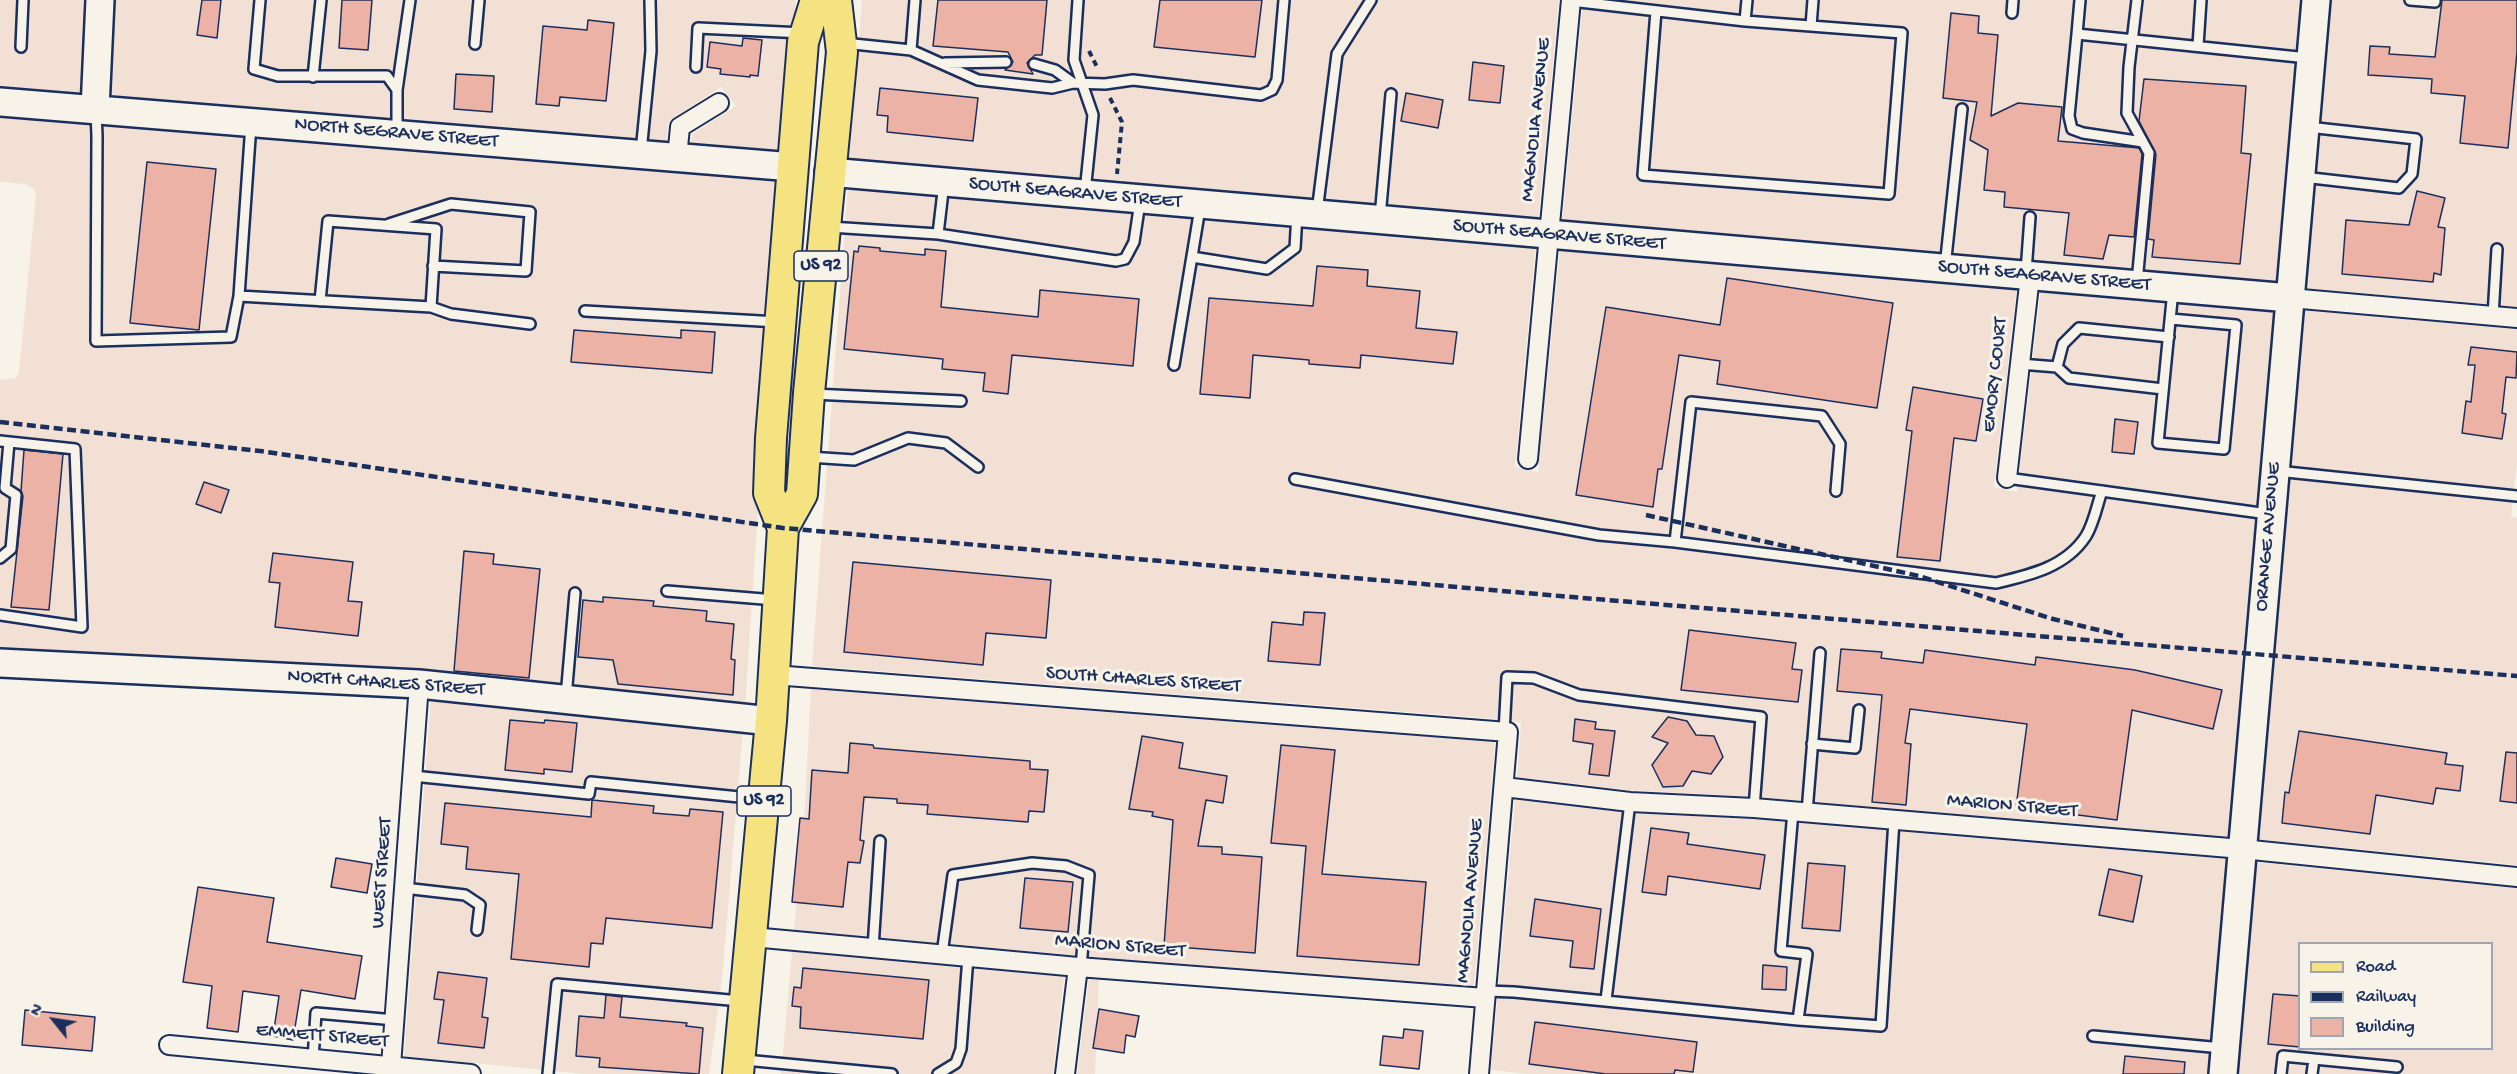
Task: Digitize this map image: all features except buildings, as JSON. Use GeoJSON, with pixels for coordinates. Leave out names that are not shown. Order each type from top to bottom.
{"type":"FeatureCollection","features":[{"type":"Feature","properties":{"kind":"main road","name":"US 92"},"geometry":{"type":"LineString","coordinates":[[738,1067],[752,937],[779,600],[783,528],[769,493],[780,322],[803,42],[817,11],[841,42],[842,51],[809,393],[802,494],[783,528]]}},
{"type":"Feature","properties":{"kind":"main road"},"geometry":{"type":"LineString","coordinates":[[817,11],[819,35],[816,129],[821,152],[829,172]]}},
{"type":"Feature","properties":{"kind":"main road"},"geometry":{"type":"LineString","coordinates":[[793,167],[804,177],[807,188],[796,373],[805,450]]}},
{"type":"Feature","properties":{"kind":"street"},"geometry":{"type":"LineString","coordinates":[[96,109],[100,0]]}},
{"type":"Feature","properties":{"kind":"street","name":"ORANGE AVENUE"},"geometry":{"type":"LineString","coordinates":[[2224,1061],[2316,0]]}},
{"type":"Feature","properties":{"kind":"street","name":"MAGNOLIA AVENUE"},"geometry":{"type":"LineString","coordinates":[[1528,459],[1571,1]]}},
{"type":"Feature","properties":{"kind":"street","name":"NORTH SEGRAVE STREET"},"geometry":{"type":"LineString","coordinates":[[0,102],[793,167]]}},
{"type":"Feature","properties":{"kind":"street"},"geometry":{"type":"LineString","coordinates":[[677,158],[680,127],[719,103]]}},
{"type":"Feature","properties":{"kind":"street","name":"SOUTH SEAGRAVE STREET"},"geometry":{"type":"LineString","coordinates":[[829,172],[2290,298]]}},
{"type":"Feature","properties":{"kind":"street","name":"EMORY COURT"},"geometry":{"type":"LineString","coordinates":[[2007,478],[2028,275]]}},
{"type":"Feature","properties":{"kind":"street"},"geometry":{"type":"LineString","coordinates":[[2290,298],[2517,318]]}},
{"type":"Feature","properties":{"kind":"street","name":"NORTH CHARLES STREET"},"geometry":{"type":"LineString","coordinates":[[0,663],[419,684],[771,720]]}},
{"type":"Feature","properties":{"kind":"street","name":"SOUTH CHARLES STREET"},"geometry":{"type":"LineString","coordinates":[[774,675],[1506,732]]}},
{"type":"Feature","properties":{"kind":"street","name":"WEST STREET"},"geometry":{"type":"LineString","coordinates":[[391,1066],[419,684]]}},
{"type":"Feature","properties":{"kind":"street","name":"MAGNOLIA AVENUE"},"geometry":{"type":"LineString","coordinates":[[1479,1074],[1506,732]]}},
{"type":"Feature","properties":{"kind":"street","name":"MARION STREET"},"geometry":{"type":"LineString","coordinates":[[1503,787],[1630,802],[1754,808],[2242,849],[2517,877]]}},
{"type":"Feature","properties":{"kind":"street","name":"MARION STREET"},"geometry":{"type":"LineString","coordinates":[[752,937],[1079,967],[1486,995]]}},
{"type":"Feature","properties":{"kind":"street"},"geometry":{"type":"LineString","coordinates":[[1065,1074],[1079,967]]}},
{"type":"Feature","properties":{"kind":"street","name":"EMMETT STREET"},"geometry":{"type":"LineString","coordinates":[[169,1045],[471,1074]]}},
{"type":"Feature","properties":{"kind":"lane"},"geometry":{"type":"LineString","coordinates":[[21,47],[22,0]]}},
{"type":"Feature","properties":{"kind":"lane"},"geometry":{"type":"LineString","coordinates":[[260,0],[254,69],[278,76],[387,76],[397,90]]}},
{"type":"Feature","properties":{"kind":"lane"},"geometry":{"type":"LineString","coordinates":[[313,77],[321,0]]}},
{"type":"Feature","properties":{"kind":"lane"},"geometry":{"type":"LineString","coordinates":[[397,134],[397,90],[410,0]]}},
{"type":"Feature","properties":{"kind":"lane"},"geometry":{"type":"LineString","coordinates":[[475,44],[478,0]]}},
{"type":"Feature","properties":{"kind":"lane"},"geometry":{"type":"LineString","coordinates":[[641,155],[651,51],[650,0]]}},
{"type":"Feature","properties":{"kind":"lane"},"geometry":{"type":"LineString","coordinates":[[911,50],[915,0]]}},
{"type":"Feature","properties":{"kind":"lane"},"geometry":{"type":"LineString","coordinates":[[1078,0],[1074,60],[1078,83],[1093,116],[1085,195]]}},
{"type":"Feature","properties":{"kind":"lane"},"geometry":{"type":"LineString","coordinates":[[841,42],[911,50],[978,80],[1052,87],[1133,80],[1261,95],[1272,90],[1277,80],[1284,0]]}},
{"type":"Feature","properties":{"kind":"lane"},"geometry":{"type":"LineString","coordinates":[[1192,257],[1267,269],[1294,249],[1307,215],[1338,54],[1371,0]]}},
{"type":"Feature","properties":{"kind":"lane"},"geometry":{"type":"LineString","coordinates":[[1745,21],[1747,0]]}},
{"type":"Feature","properties":{"kind":"lane"},"geometry":{"type":"LineString","coordinates":[[1811,26],[1813,0]]}},
{"type":"Feature","properties":{"kind":"lane"},"geometry":{"type":"LineString","coordinates":[[2012,13],[2013,0]]}},
{"type":"Feature","properties":{"kind":"lane"},"geometry":{"type":"LineString","coordinates":[[2080,0],[2069,116],[2072,129],[2083,134],[2144,142]]}},
{"type":"Feature","properties":{"kind":"lane"},"geometry":{"type":"LineString","coordinates":[[2137,0],[2127,113],[2149,153],[2137,285]]}},
{"type":"Feature","properties":{"kind":"lane"},"geometry":{"type":"LineString","coordinates":[[2198,46],[2202,0]]}},
{"type":"Feature","properties":{"kind":"lane"},"geometry":{"type":"LineString","coordinates":[[2410,0],[2435,2],[2436,0]]}},
{"type":"Feature","properties":{"kind":"lane"},"geometry":{"type":"LineString","coordinates":[[1571,1],[1651,7],[1745,21],[1902,33],[1889,194],[1643,175],[1651,7]]}},
{"type":"Feature","properties":{"kind":"lane"},"geometry":{"type":"LineString","coordinates":[[696,67],[698,28],[817,11]]}},
{"type":"Feature","properties":{"kind":"lane"},"geometry":{"type":"LineString","coordinates":[[2077,34],[2310,58]]}},
{"type":"Feature","properties":{"kind":"lane"},"geometry":{"type":"LineString","coordinates":[[940,63],[1006,62]]}},
{"type":"Feature","properties":{"kind":"lane"},"geometry":{"type":"LineString","coordinates":[[1034,64],[1055,70],[1078,83]]}},
{"type":"Feature","properties":{"kind":"lane"},"geometry":{"type":"LineString","coordinates":[[1380,221],[1391,94]]}},
{"type":"Feature","properties":{"kind":"lane"},"geometry":{"type":"LineString","coordinates":[[1945,268],[1962,108]]}},
{"type":"Feature","properties":{"kind":"lane"},"geometry":{"type":"LineString","coordinates":[[96,109],[98,136],[96,341],[231,338],[239,296],[251,122]]}},
{"type":"Feature","properties":{"kind":"lane"},"geometry":{"type":"LineString","coordinates":[[2300,176],[2399,188],[2412,174],[2416,139],[2304,127]]}},
{"type":"Feature","properties":{"kind":"lane"},"geometry":{"type":"LineString","coordinates":[[938,234],[944,183]]}},
{"type":"Feature","properties":{"kind":"lane"},"geometry":{"type":"LineString","coordinates":[[824,227],[938,234],[1116,261],[1125,259],[1134,242],[1140,200]]}},
{"type":"Feature","properties":{"kind":"lane"},"geometry":{"type":"LineString","coordinates":[[384,226],[451,204],[530,212],[526,271],[433,266]]}},
{"type":"Feature","properties":{"kind":"lane"},"geometry":{"type":"LineString","coordinates":[[1174,365],[1201,205]]}},
{"type":"Feature","properties":{"kind":"lane"},"geometry":{"type":"LineString","coordinates":[[2028,275],[2030,217]]}},
{"type":"Feature","properties":{"kind":"lane"},"geometry":{"type":"LineString","coordinates":[[320,301],[328,221],[436,229],[431,308]]}},
{"type":"Feature","properties":{"kind":"lane"},"geometry":{"type":"LineString","coordinates":[[2493,316],[2497,249]]}},
{"type":"Feature","properties":{"kind":"lane"},"geometry":{"type":"LineString","coordinates":[[2170,319],[2236,325],[2224,449],[2158,443],[2169,337],[2170,319],[2173,288]]}},
{"type":"Feature","properties":{"kind":"lane"},"geometry":{"type":"LineString","coordinates":[[239,296],[431,308],[452,314],[530,324]]}},
{"type":"Feature","properties":{"kind":"lane"},"geometry":{"type":"LineString","coordinates":[[585,311],[780,322]]}},
{"type":"Feature","properties":{"kind":"lane"},"geometry":{"type":"LineString","coordinates":[[2057,367],[2063,344],[2079,328],[2169,337]]}},
{"type":"Feature","properties":{"kind":"lane"},"geometry":{"type":"LineString","coordinates":[[2020,364],[2057,367],[2069,378],[2163,389]]}},
{"type":"Feature","properties":{"kind":"lane"},"geometry":{"type":"LineString","coordinates":[[809,393],[961,401]]}},
{"type":"Feature","properties":{"kind":"lane"},"geometry":{"type":"LineString","coordinates":[[1675,542],[1691,402],[1822,416],[1840,444],[1836,491]]}},
{"type":"Feature","properties":{"kind":"lane"},"geometry":{"type":"LineString","coordinates":[[805,450],[854,460],[908,438],[946,443],[978,467]]}},
{"type":"Feature","properties":{"kind":"lane"},"geometry":{"type":"LineString","coordinates":[[0,558],[11,549],[16,495],[5,488],[5,442],[75,449],[82,627],[0,615]]}},
{"type":"Feature","properties":{"kind":"lane"},"geometry":{"type":"LineString","coordinates":[[2274,470],[2517,496]]}},
{"type":"Feature","properties":{"kind":"lane"},"geometry":{"type":"LineString","coordinates":[[2007,478],[2271,514]]}},
{"type":"Feature","properties":{"kind":"lane"},"geometry":{"type":"LineString","coordinates":[[1295,479],[1599,535],[1675,542],[1996,583],[2060,563],[2074,551],[2087,534],[2102,491]]}},
{"type":"Feature","properties":{"kind":"lane"},"geometry":{"type":"LineString","coordinates":[[667,591],[779,600]]}},
{"type":"Feature","properties":{"kind":"lane"},"geometry":{"type":"LineString","coordinates":[[566,699],[575,593]]}},
{"type":"Feature","properties":{"kind":"lane"},"geometry":{"type":"LineString","coordinates":[[1798,1020],[1807,954],[1781,951],[1812,744],[1820,653]]}},
{"type":"Feature","properties":{"kind":"lane"},"geometry":{"type":"LineString","coordinates":[[1506,732],[1507,677],[1534,678],[1579,695],[1761,717],[1754,808]]}},
{"type":"Feature","properties":{"kind":"lane"},"geometry":{"type":"LineString","coordinates":[[1812,744],[1855,748],[1859,710]]}},
{"type":"Feature","properties":{"kind":"lane"},"geometry":{"type":"LineString","coordinates":[[413,776],[590,794],[591,782],[764,800]]}},
{"type":"Feature","properties":{"kind":"lane"},"geometry":{"type":"LineString","coordinates":[[1606,1000],[1630,802]]}},
{"type":"Feature","properties":{"kind":"lane"},"geometry":{"type":"LineString","coordinates":[[1486,995],[1514,992],[1881,1026],[1894,820]]}},
{"type":"Feature","properties":{"kind":"lane"},"geometry":{"type":"LineString","coordinates":[[873,948],[880,841]]}},
{"type":"Feature","properties":{"kind":"lane"},"geometry":{"type":"LineString","coordinates":[[942,954],[953,875],[1032,863],[1066,866],[1089,875],[1079,967]]}},
{"type":"Feature","properties":{"kind":"lane"},"geometry":{"type":"LineString","coordinates":[[404,888],[465,895],[480,905],[477,930]]}},
{"type":"Feature","properties":{"kind":"lane"},"geometry":{"type":"LineString","coordinates":[[938,1074],[948,1070],[956,1062],[961,1049],[968,957]]}},
{"type":"Feature","properties":{"kind":"lane"},"geometry":{"type":"LineString","coordinates":[[548,1074],[557,984],[745,1001]]}},
{"type":"Feature","properties":{"kind":"lane"},"geometry":{"type":"LineString","coordinates":[[313,1059],[316,1013],[395,1020]]}},
{"type":"Feature","properties":{"kind":"lane"},"geometry":{"type":"LineString","coordinates":[[2093,1036],[2224,1061]]}},
{"type":"Feature","properties":{"kind":"lane"},"geometry":{"type":"LineString","coordinates":[[2281,1074],[2283,1056],[2397,1067]]}},
{"type":"Feature","properties":{"kind":"lane"},"geometry":{"type":"LineString","coordinates":[[2312,1074],[2314,1059]]}},
{"type":"Feature","properties":{"kind":"lane"},"geometry":{"type":"LineString","coordinates":[[738,1067],[892,1074]]}},
{"type":"Feature","properties":{"kind":"shaded area"},"geometry":{"type":"Polygon","coordinates":[[[0,0],[88,0],[84,97],[0,91],[0,0]]]}},
{"type":"Feature","properties":{"kind":"shaded area"},"geometry":{"type":"Polygon","coordinates":[[[112,0],[796,0],[781,155],[690,148],[692,134],[736,106],[721,87],[673,118],[668,126],[666,146],[108,99],[112,0]]]}},
{"type":"Feature","properties":{"kind":"shaded area"},"geometry":{"type":"Polygon","coordinates":[[[862,0],[1559,0],[1538,223],[849,163],[862,0]]]}},
{"type":"Feature","properties":{"kind":"shaded area"},"geometry":{"type":"Polygon","coordinates":[[[1583,0],[2303,0],[2278,286],[1562,225],[1583,0]]]}},
{"type":"Feature","properties":{"kind":"shaded area"},"geometry":{"type":"Polygon","coordinates":[[[2328,0],[2517,0],[2517,307],[2302,288],[2328,0]]]}},
{"type":"Feature","properties":{"kind":"shaded area"},"geometry":{"type":"Polygon","coordinates":[[[0,113],[780,178],[745,707],[0,651],[0,380],[16,378],[19,372],[36,195],[34,189],[25,184],[0,182],[0,113]]]}},
{"type":"Feature","properties":{"kind":"shaded area"},"geometry":{"type":"Polygon","coordinates":[[[848,185],[1536,245],[1515,467],[1538,472],[1560,247],[2017,286],[1994,487],[2017,492],[2041,288],[2276,308],[2231,837],[1754,797],[1629,790],[1517,777],[1521,723],[1498,719],[812,666],[848,185]]]}},
{"type":"Feature","properties":{"kind":"shaded area"},"geometry":{"type":"Polygon","coordinates":[[[2301,310],[2517,329],[2517,463],[2511,516],[2517,518],[2517,865],[2255,839],[2301,310]]]}},
{"type":"Feature","properties":{"kind":"shaded area"},"geometry":{"type":"Polygon","coordinates":[[[811,689],[1495,742],[1474,987],[1078,956],[794,930],[805,807],[811,689]]]}},
{"type":"Feature","properties":{"kind":"shaded area"},"geometry":{"type":"Polygon","coordinates":[[[431,696],[743,729],[722,980],[709,1074],[584,1074],[404,1056],[431,696]]]}},
{"type":"Feature","properties":{"kind":"shaded area"},"geometry":{"type":"Polygon","coordinates":[[[1515,800],[1629,813],[1755,819],[2229,859],[2211,1074],[1528,1074],[1491,1070],[1515,800]]]}},
{"type":"Feature","properties":{"kind":"shaded area"},"geometry":{"type":"Polygon","coordinates":[[[2253,862],[2517,888],[2517,1074],[2235,1074],[2253,862]]]}},
{"type":"Feature","properties":{"kind":"shaded area"},"geometry":{"type":"Polygon","coordinates":[[[792,952],[1064,977],[1053,1074],[781,1074],[792,952]]]}},
{"type":"Feature","properties":{"kind":"shaded area"},"geometry":{"type":"Polygon","coordinates":[[[1089,979],[1099,980],[1095,1074],[1077,1074],[1089,979]]]}},
{"type":"Feature","properties":{"kind":"railway"},"geometry":{"type":"LineString","coordinates":[[0,422],[260,451],[783,528],[2517,676]]}},
{"type":"Feature","properties":{"kind":"railway"},"geometry":{"type":"LineString","coordinates":[[1646,515],[1919,576],[2053,619],[2123,636]]}}]}
